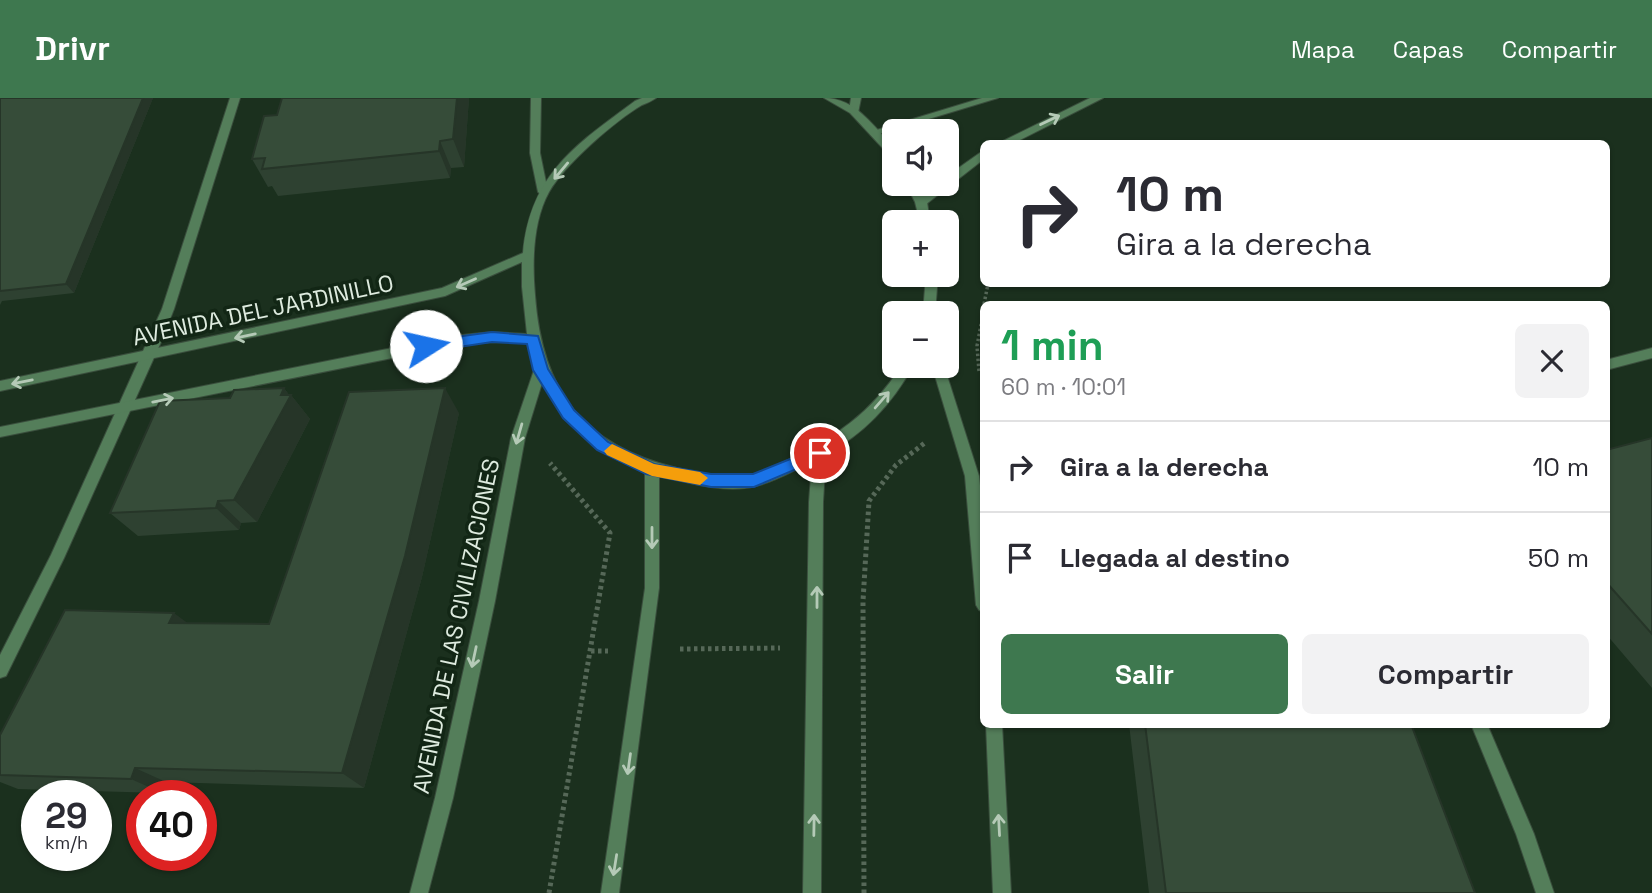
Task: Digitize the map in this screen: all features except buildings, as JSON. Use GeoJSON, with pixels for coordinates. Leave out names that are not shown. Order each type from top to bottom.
{"type":"FeatureCollection","features":[{"type":"Feature","properties":{"kind":"street"},"geometry":{"type":"LineString","coordinates":[[0,671],[57,558],[168,309],[235,98]]}},
{"type":"Feature","properties":{"kind":"street"},"geometry":{"type":"LineString","coordinates":[[536,98],[536,153],[543,192]]}},
{"type":"Feature","properties":{"kind":"street"},"geometry":{"type":"LineString","coordinates":[[829,98],[854,111],[882,140]]}},
{"type":"Feature","properties":{"kind":"street"},"geometry":{"type":"LineString","coordinates":[[854,111],[856,98]]}},
{"type":"Feature","properties":{"kind":"street"},"geometry":{"type":"LineString","coordinates":[[875,132],[993,98]]}},
{"type":"Feature","properties":{"kind":"street"},"geometry":{"type":"LineString","coordinates":[[1010,140],[1098,98]]}},
{"type":"Feature","properties":{"kind":"street"},"geometry":{"type":"LineString","coordinates":[[643,100],[576,153],[543,192],[532,226],[528,255],[528,301],[533,339],[541,370],[568,414],[603,446],[652,470],[711,480],[754,481],[820,453],[858,428],[901,378]]}},
{"type":"Feature","properties":{"kind":"street"},"geometry":{"type":"LineString","coordinates":[[959,172],[980,156]]}},
{"type":"Feature","properties":{"kind":"street"},"geometry":{"type":"LineString","coordinates":[[918,196],[923,210]]}},
{"type":"Feature","properties":{"kind":"street"},"geometry":{"type":"LineString","coordinates":[[921,202],[929,196]]}},
{"type":"Feature","properties":{"kind":"street","name":"AVENIDA DEL JARDINILLO"},"geometry":{"type":"LineString","coordinates":[[0,386],[445,292],[528,255]]}},
{"type":"Feature","properties":{"kind":"street"},"geometry":{"type":"LineString","coordinates":[[0,432],[453,341],[492,337],[533,339]]}},
{"type":"Feature","properties":{"kind":"street"},"geometry":{"type":"LineString","coordinates":[[1610,364],[1652,353]]}},
{"type":"Feature","properties":{"kind":"street","name":"AVENIDA DE LAS CIVILIZACIONES"},"geometry":{"type":"LineString","coordinates":[[419,893],[444,798],[518,438],[541,370]]}},
{"type":"Feature","properties":{"kind":"street"},"geometry":{"type":"LineString","coordinates":[[941,378],[953,418],[978,475],[980,518]]}},
{"type":"Feature","properties":{"kind":"street"},"geometry":{"type":"LineString","coordinates":[[813,893],[817,647],[816,502],[820,453]]}},
{"type":"Feature","properties":{"kind":"street"},"geometry":{"type":"LineString","coordinates":[[610,893],[652,588],[652,470]]}},
{"type":"Feature","properties":{"kind":"street"},"geometry":{"type":"LineString","coordinates":[[995,728],[1002,893]]}},
{"type":"Feature","properties":{"kind":"street"},"geometry":{"type":"LineString","coordinates":[[1481,728],[1525,834],[1545,893]]}},
{"type":"Feature","properties":{"kind":"path"},"geometry":{"type":"LineString","coordinates":[[980,329],[977,346],[980,381]]}},
{"type":"Feature","properties":{"kind":"path"},"geometry":{"type":"LineString","coordinates":[[864,893],[863,647],[869,501],[896,466],[980,394]]}},
{"type":"Feature","properties":{"kind":"path"},"geometry":{"type":"LineString","coordinates":[[549,893],[592,651],[863,647]]}},
{"type":"Feature","properties":{"kind":"slow traffic"},"geometry":{"type":"LineString","coordinates":[[612,451],[652,470],[700,478]]}},
{"type":"Feature","properties":{"kind":"route"},"geometry":{"type":"LineString","coordinates":[[426,346],[492,337],[533,339],[541,370],[568,414],[603,446],[652,470],[711,480],[754,481],[820,453]]}}]}
